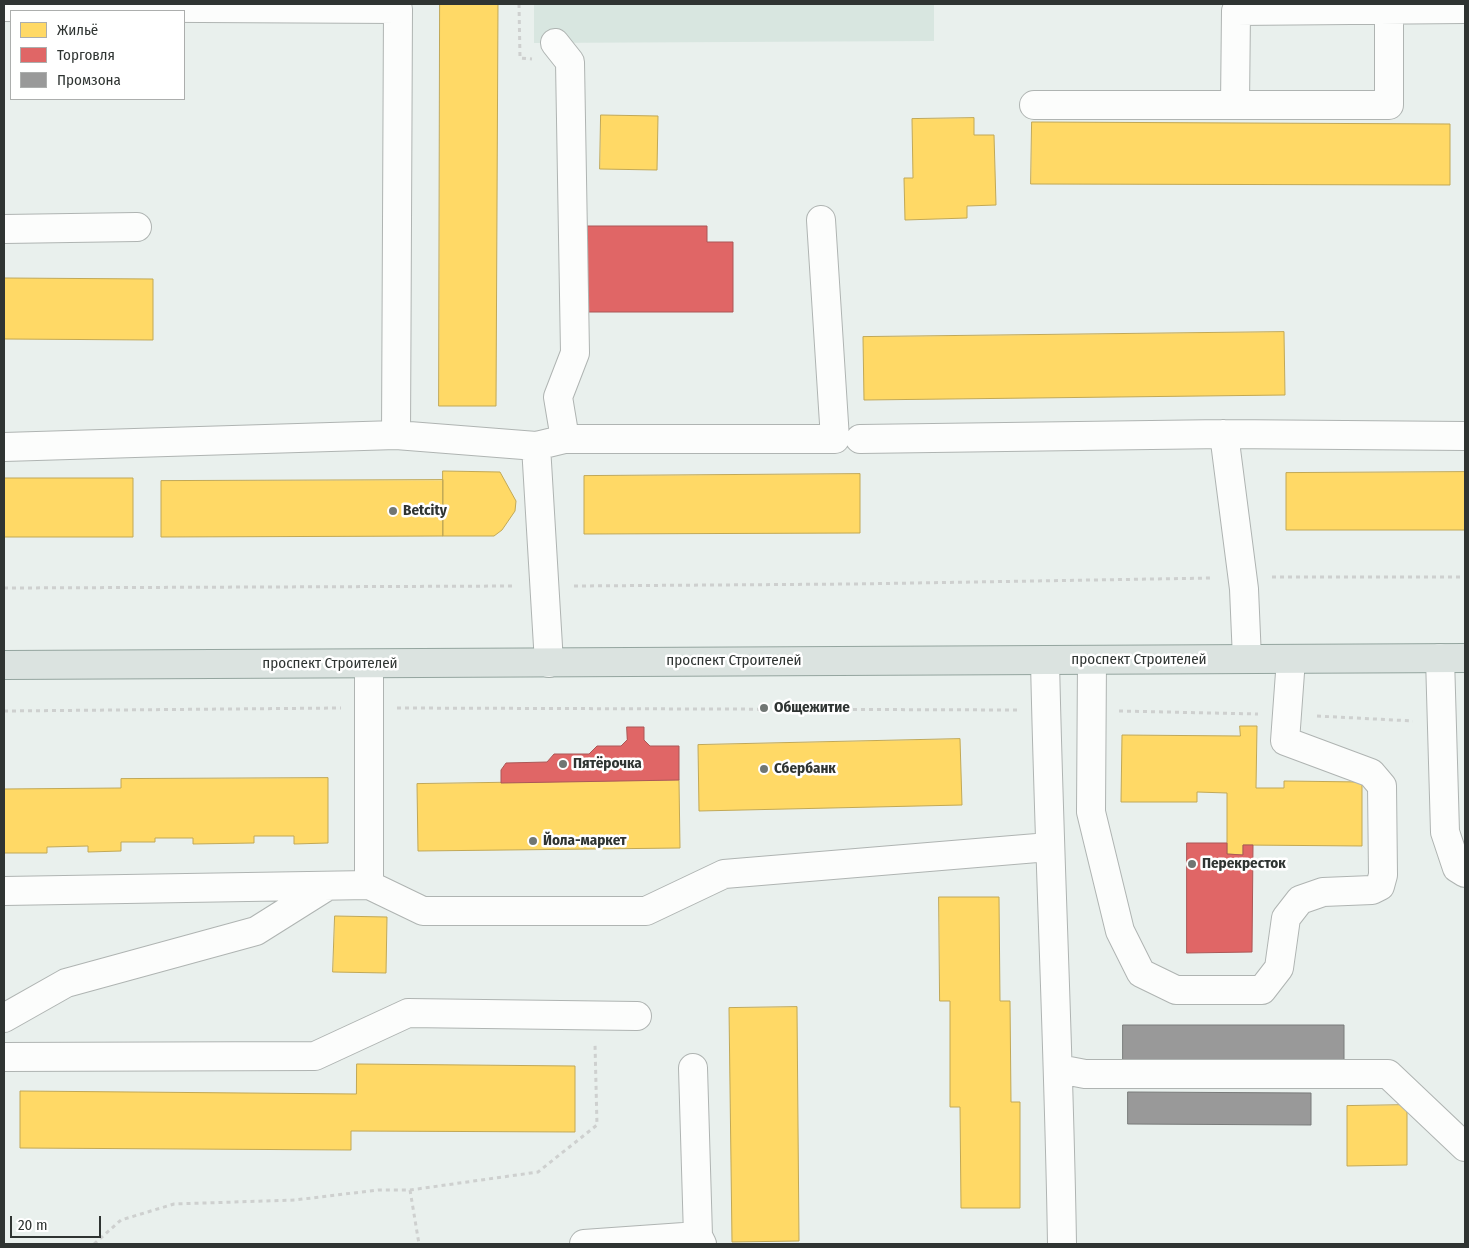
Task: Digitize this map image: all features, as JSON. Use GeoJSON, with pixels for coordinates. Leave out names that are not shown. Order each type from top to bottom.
{"type":"FeatureCollection","features":[{"type":"Feature","properties":{"kind":"main road","name":"проспект Строителей"},"geometry":{"type":"LineString","coordinates":[[4,665],[1453,658]]}},
{"type":"Feature","properties":{"kind":"lane"},"geometry":{"type":"LineString","coordinates":[[4,7],[398,9],[396,435]]}},
{"type":"Feature","properties":{"kind":"lane"},"geometry":{"type":"LineString","coordinates":[[1235,105],[1236,11],[1465,9]]}},
{"type":"Feature","properties":{"kind":"lane"},"geometry":{"type":"LineString","coordinates":[[1034,105],[1389,105],[1389,10]]}},
{"type":"Feature","properties":{"kind":"lane"},"geometry":{"type":"LineString","coordinates":[[555,43],[570,62],[575,353],[558,398],[565,440]]}},
{"type":"Feature","properties":{"kind":"lane"},"geometry":{"type":"LineString","coordinates":[[4,446],[396,435],[536,446],[565,440],[835,439],[821,220]]}},
{"type":"Feature","properties":{"kind":"lane"},"geometry":{"type":"LineString","coordinates":[[4,229],[136,227]]}},
{"type":"Feature","properties":{"kind":"lane"},"geometry":{"type":"LineString","coordinates":[[860,439],[1224,434],[1465,436]]}},
{"type":"Feature","properties":{"kind":"lane"},"geometry":{"type":"LineString","coordinates":[[1224,434],[1243,577],[1247,659]]}},
{"type":"Feature","properties":{"kind":"lane"},"geometry":{"type":"LineString","coordinates":[[536,446],[549,663]]}},
{"type":"Feature","properties":{"kind":"lane"},"geometry":{"type":"LineString","coordinates":[[1453,658],[1442,722],[1445,832],[1457,868],[1465,873]]}},
{"type":"Feature","properties":{"kind":"lane"},"geometry":{"type":"LineString","coordinates":[[1092,660],[1091,812],[1120,931],[1141,972],[1176,990],[1262,990],[1279,968],[1286,918],[1300,900],[1323,892],[1372,890],[1380,886],[1383,875],[1382,786],[1371,773],[1285,741],[1291,659]]}},
{"type":"Feature","properties":{"kind":"lane"},"geometry":{"type":"LineString","coordinates":[[1045,660],[1049,847],[1059,1069],[1062,1244]]}},
{"type":"Feature","properties":{"kind":"lane"},"geometry":{"type":"LineString","coordinates":[[369,664],[369,885]]}},
{"type":"Feature","properties":{"kind":"lane"},"geometry":{"type":"LineString","coordinates":[[4,891],[369,885],[423,911],[646,911],[724,874],[1049,847]]}},
{"type":"Feature","properties":{"kind":"lane"},"geometry":{"type":"LineString","coordinates":[[4,1018],[66,983],[256,931],[326,886]]}},
{"type":"Feature","properties":{"kind":"lane"},"geometry":{"type":"LineString","coordinates":[[4,1057],[316,1056],[408,1014],[637,1016]]}},
{"type":"Feature","properties":{"kind":"lane"},"geometry":{"type":"LineString","coordinates":[[584,1244],[700,1240],[693,1068]]}},
{"type":"Feature","properties":{"kind":"lane"},"geometry":{"type":"LineString","coordinates":[[1059,1069],[1085,1074],[1388,1074],[1465,1147]]}},
{"type":"Feature","properties":{"kind":"path"},"geometry":{"type":"LineString","coordinates":[[4,588],[854,584],[1243,577],[1465,577]]}},
{"type":"Feature","properties":{"kind":"path"},"geometry":{"type":"LineString","coordinates":[[4,711],[591,707],[1046,710]]}},
{"type":"Feature","properties":{"kind":"path"},"geometry":{"type":"LineString","coordinates":[[1092,710],[1287,715],[1442,722]]}},
{"type":"Feature","properties":{"kind":"path"},"geometry":{"type":"LineString","coordinates":[[94,1244],[121,1220],[174,1204],[295,1200],[378,1190],[410,1190],[538,1172],[597,1125],[595,1016]]}},
{"type":"Feature","properties":{"kind":"path"},"geometry":{"type":"LineString","coordinates":[[410,1190],[419,1244]]}},
{"type":"Feature","properties":{"kind":"shaded area"},"geometry":{"type":"Polygon","coordinates":[[[534,4],[934,4],[934,41],[534,43],[534,4]]]}},
{"type":"Feature","properties":{"kind":"building: Жильё"},"geometry":{"type":"Polygon","coordinates":[[[440,4],[498,4],[496,406],[439,406],[440,4]]]}},
{"type":"Feature","properties":{"kind":"building: Жильё"},"geometry":{"type":"Polygon","coordinates":[[[601,115],[658,116],[657,170],[600,169],[601,115]]]}},
{"type":"Feature","properties":{"kind":"building: Жильё"},"geometry":{"type":"Polygon","coordinates":[[[974,118],[974,135],[994,135],[996,205],[967,206],[967,218],[905,220],[904,178],[913,178],[912,119],[974,118]]]}},
{"type":"Feature","properties":{"kind":"building: Жильё"},"geometry":{"type":"Polygon","coordinates":[[[1032,122],[1450,124],[1450,185],[1031,184],[1032,122]]]}},
{"type":"Feature","properties":{"kind":"building: Жильё"},"geometry":{"type":"Polygon","coordinates":[[[4,278],[153,279],[153,340],[4,339],[4,278]]]}},
{"type":"Feature","properties":{"kind":"building: Жильё"},"geometry":{"type":"Polygon","coordinates":[[[1284,332],[1285,395],[864,400],[863,337],[1284,332]]]}},
{"type":"Feature","properties":{"kind":"building: Жильё"},"geometry":{"type":"Polygon","coordinates":[[[443,471],[500,472],[516,501],[515,511],[502,530],[494,536],[443,536],[443,471]]]}},
{"type":"Feature","properties":{"kind":"building: Жильё"},"geometry":{"type":"Polygon","coordinates":[[[1465,472],[1465,530],[1286,530],[1286,473],[1465,472]]]}},
{"type":"Feature","properties":{"kind":"building: Жильё"},"geometry":{"type":"Polygon","coordinates":[[[860,474],[860,533],[584,534],[584,476],[860,474]]]}},
{"type":"Feature","properties":{"kind":"building: Жильё"},"geometry":{"type":"Polygon","coordinates":[[[4,478],[133,478],[133,537],[4,537],[4,478]]]}},
{"type":"Feature","properties":{"kind":"building: Жильё"},"geometry":{"type":"Polygon","coordinates":[[[443,480],[443,536],[161,537],[161,481],[443,480]]]}},
{"type":"Feature","properties":{"kind":"building: Жильё"},"geometry":{"type":"Polygon","coordinates":[[[1240,726],[1257,726],[1256,788],[1284,788],[1284,781],[1362,782],[1362,846],[1243,845],[1243,855],[1227,854],[1227,793],[1197,792],[1197,802],[1121,802],[1122,735],[1240,736],[1240,726]]]}},
{"type":"Feature","properties":{"kind":"building: Жильё"},"geometry":{"type":"Polygon","coordinates":[[[960,739],[962,805],[699,811],[698,745],[960,739]]]}},
{"type":"Feature","properties":{"kind":"building: Жильё"},"geometry":{"type":"Polygon","coordinates":[[[328,778],[328,843],[294,844],[294,836],[254,836],[254,843],[193,844],[193,838],[155,838],[155,842],[121,842],[121,851],[88,852],[88,846],[47,847],[47,853],[4,853],[4,789],[121,788],[121,779],[328,778]]]}},
{"type":"Feature","properties":{"kind":"building: Жильё"},"geometry":{"type":"Polygon","coordinates":[[[679,780],[680,848],[418,851],[417,784],[679,780]]]}},
{"type":"Feature","properties":{"kind":"building: Жильё"},"geometry":{"type":"Polygon","coordinates":[[[939,897],[999,897],[1000,1001],[1010,1001],[1011,1102],[1020,1102],[1020,1208],[961,1208],[960,1107],[950,1107],[950,1001],[940,1001],[939,897]]]}},
{"type":"Feature","properties":{"kind":"building: Жильё"},"geometry":{"type":"Polygon","coordinates":[[[335,916],[387,917],[386,973],[333,972],[335,916]]]}},
{"type":"Feature","properties":{"kind":"building: Жильё"},"geometry":{"type":"Polygon","coordinates":[[[797,1007],[799,1241],[732,1242],[729,1008],[797,1007]]]}},
{"type":"Feature","properties":{"kind":"building: Жильё"},"geometry":{"type":"Polygon","coordinates":[[[357,1064],[575,1066],[575,1132],[351,1131],[351,1150],[20,1148],[20,1091],[356,1094],[357,1064]]]}},
{"type":"Feature","properties":{"kind":"building: Жильё"},"geometry":{"type":"Polygon","coordinates":[[[1407,1105],[1407,1165],[1347,1166],[1347,1106],[1407,1105]]]}},
{"type":"Feature","properties":{"kind":"building: Торговля"},"geometry":{"type":"Polygon","coordinates":[[[586,226],[707,226],[707,242],[733,242],[733,312],[587,312],[586,226]]]}},
{"type":"Feature","properties":{"kind":"building: Торговля"},"geometry":{"type":"Polygon","coordinates":[[[627,727],[644,727],[644,740],[650,746],[679,746],[679,780],[501,783],[501,770],[506,763],[547,762],[554,754],[589,754],[597,746],[621,746],[627,740],[627,727]]]}},
{"type":"Feature","properties":{"kind":"building: Торговля"},"geometry":{"type":"Polygon","coordinates":[[[1187,843],[1227,843],[1227,854],[1243,855],[1243,845],[1253,845],[1252,952],[1187,953],[1187,843]]]}},
{"type":"Feature","properties":{"kind":"building: Промзона"},"geometry":{"type":"Polygon","coordinates":[[[1123,1025],[1344,1025],[1344,1060],[1123,1060],[1123,1025]]]}},
{"type":"Feature","properties":{"kind":"building: Промзона"},"geometry":{"type":"Polygon","coordinates":[[[1128,1092],[1311,1093],[1311,1125],[1128,1124],[1128,1092]]]}},
{"type":"Feature","properties":{"kind":"place","name":"Betcity"},"geometry":{"type":"Point","coordinates":[393,511]}},
{"type":"Feature","properties":{"kind":"place","name":"Общежитие"},"geometry":{"type":"Point","coordinates":[764,708]}},
{"type":"Feature","properties":{"kind":"place","name":"Пятёрочка"},"geometry":{"type":"Point","coordinates":[563,764]}},
{"type":"Feature","properties":{"kind":"place","name":"Сбербанк"},"geometry":{"type":"Point","coordinates":[764,769]}},
{"type":"Feature","properties":{"kind":"place","name":"Йола-маркет"},"geometry":{"type":"Point","coordinates":[533,841]}},
{"type":"Feature","properties":{"kind":"place","name":"Перекресток"},"geometry":{"type":"Point","coordinates":[1192,864]}}]}
